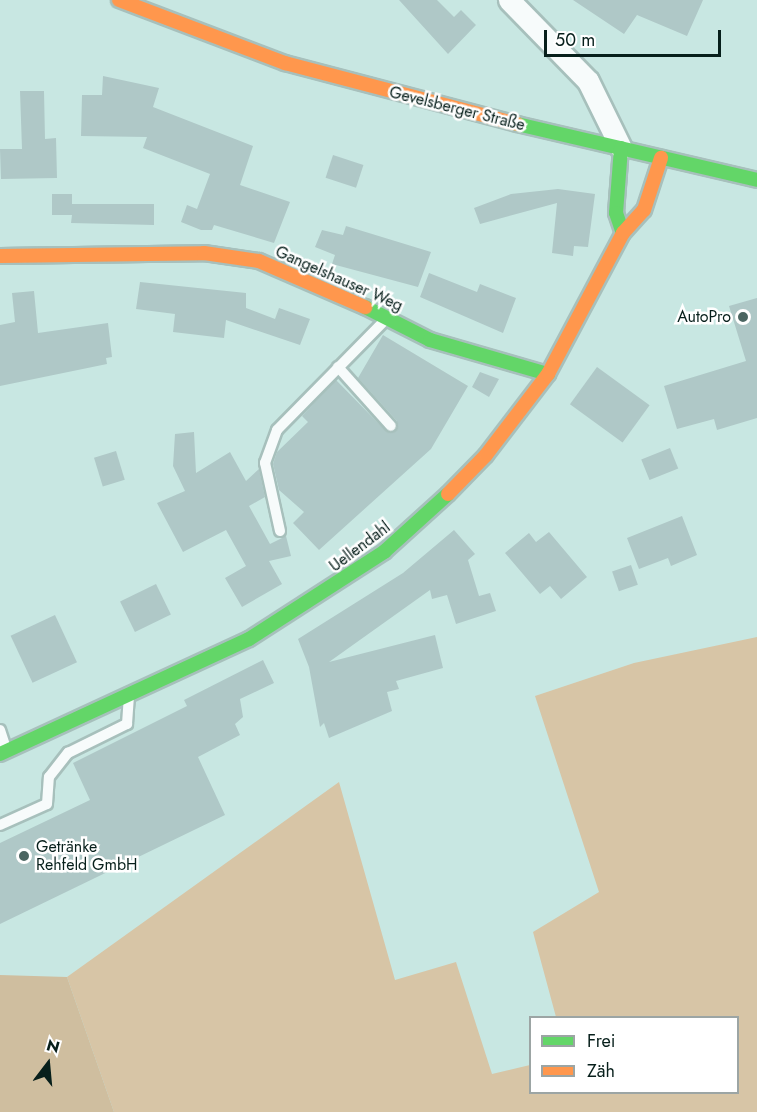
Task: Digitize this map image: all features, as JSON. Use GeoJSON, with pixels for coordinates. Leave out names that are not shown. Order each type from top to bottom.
{"type":"FeatureCollection","features":[{"type":"Feature","properties":{"kind":"main road","name":"Gevelsberger Straße"},"geometry":{"type":"LineString","coordinates":[[119,0],[285,63],[757,180]]}},
{"type":"Feature","properties":{"kind":"main road"},"geometry":{"type":"LineString","coordinates":[[621,148],[616,213],[623,232]]}},
{"type":"Feature","properties":{"kind":"main road","name":"Uellendahl"},"geometry":{"type":"LineString","coordinates":[[4,752],[129,698],[249,639],[384,552],[486,455],[548,374],[623,232],[644,210],[661,158]]}},
{"type":"Feature","properties":{"kind":"main road","name":"Gangelshauser Weg"},"geometry":{"type":"LineString","coordinates":[[0,256],[230,255],[302,277],[455,349],[548,374]]}},
{"type":"Feature","properties":{"kind":"street"},"geometry":{"type":"LineString","coordinates":[[509,0],[588,81],[621,148]]}},
{"type":"Feature","properties":{"kind":"lane"},"geometry":{"type":"LineString","coordinates":[[280,531],[266,480],[269,447],[297,407],[387,318]]}},
{"type":"Feature","properties":{"kind":"lane"},"geometry":{"type":"LineString","coordinates":[[338,367],[391,426]]}},
{"type":"Feature","properties":{"kind":"lane"},"geometry":{"type":"LineString","coordinates":[[0,825],[47,804],[49,777],[68,753],[128,724],[129,698]]}},
{"type":"Feature","properties":{"kind":"lane"},"geometry":{"type":"LineString","coordinates":[[0,730],[4,752]]}},
{"type":"Feature","properties":{"kind":"shaded area"},"geometry":{"type":"Polygon","coordinates":[[[757,637],[757,1112],[114,1112],[67,977],[339,782],[395,980],[456,962],[492,1074],[529,1065],[529,1094],[739,1094],[739,1016],[556,1016],[533,932],[599,892],[535,696],[634,663],[757,637]]]}},
{"type":"Feature","properties":{"kind":"shaded area"},"geometry":{"type":"Polygon","coordinates":[[[0,975],[67,977],[114,1112],[0,1112],[0,975]]]}},
{"type":"Feature","properties":{"kind":"building"},"geometry":{"type":"Polygon","coordinates":[[[399,0],[437,0],[454,17],[461,10],[476,25],[448,54],[399,0]]]}},
{"type":"Feature","properties":{"kind":"building"},"geometry":{"type":"Polygon","coordinates":[[[573,0],[703,0],[687,36],[637,15],[624,34],[573,0]]]}},
{"type":"Feature","properties":{"kind":"building"},"geometry":{"type":"Polygon","coordinates":[[[103,76],[159,88],[153,107],[253,146],[240,185],[290,202],[274,243],[214,225],[212,230],[201,230],[181,222],[187,205],[197,209],[210,174],[143,148],[147,137],[81,136],[82,95],[102,95],[103,76]]]}},
{"type":"Feature","properties":{"kind":"building"},"geometry":{"type":"Polygon","coordinates":[[[20,91],[44,91],[45,139],[56,138],[57,178],[1,179],[0,149],[22,149],[20,91]]]}},
{"type":"Feature","properties":{"kind":"building"},"geometry":{"type":"Polygon","coordinates":[[[333,155],[363,165],[356,188],[326,178],[333,155]]]}},
{"type":"Feature","properties":{"kind":"building"},"geometry":{"type":"Polygon","coordinates":[[[558,189],[595,194],[588,247],[574,246],[573,256],[552,253],[557,203],[480,224],[474,208],[511,194],[558,189]]]}},
{"type":"Feature","properties":{"kind":"building"},"geometry":{"type":"Polygon","coordinates":[[[52,194],[72,194],[72,204],[154,204],[154,225],[71,223],[72,215],[52,215],[52,194]]]}},
{"type":"Feature","properties":{"kind":"building"},"geometry":{"type":"Polygon","coordinates":[[[346,226],[431,252],[418,287],[332,264],[335,255],[315,247],[322,230],[343,235],[346,226]]]}},
{"type":"Feature","properties":{"kind":"building"},"geometry":{"type":"Polygon","coordinates":[[[429,273],[477,292],[480,284],[516,298],[503,333],[420,297],[429,273]]]}},
{"type":"Feature","properties":{"kind":"building"},"geometry":{"type":"Polygon","coordinates":[[[140,282],[246,293],[246,308],[275,319],[279,308],[310,319],[300,345],[226,320],[224,338],[173,332],[175,314],[136,309],[140,282]]]}},
{"type":"Feature","properties":{"kind":"building"},"geometry":{"type":"Polygon","coordinates":[[[34,291],[38,333],[108,323],[112,357],[106,358],[107,364],[0,386],[0,325],[15,322],[12,293],[34,291]]]}},
{"type":"Feature","properties":{"kind":"building"},"geometry":{"type":"Polygon","coordinates":[[[757,298],[757,418],[717,430],[714,419],[677,429],[664,386],[746,361],[729,306],[757,298]]]}},
{"type":"Feature","properties":{"kind":"building"},"geometry":{"type":"Polygon","coordinates":[[[383,335],[468,386],[431,449],[319,550],[293,523],[304,512],[279,490],[273,464],[277,452],[308,422],[302,416],[336,380],[386,431],[396,431],[397,421],[358,378],[383,335]]]}},
{"type":"Feature","properties":{"kind":"building"},"geometry":{"type":"Polygon","coordinates":[[[597,367],[650,405],[623,442],[570,404],[597,367]]]}},
{"type":"Feature","properties":{"kind":"building"},"geometry":{"type":"Polygon","coordinates":[[[480,372],[499,379],[489,397],[472,387],[480,372]]]}},
{"type":"Feature","properties":{"kind":"building"},"geometry":{"type":"Polygon","coordinates":[[[194,432],[196,473],[230,452],[246,481],[259,469],[265,497],[249,506],[270,544],[286,536],[291,556],[269,561],[282,584],[242,607],[225,578],[246,566],[226,530],[183,552],[157,503],[185,491],[173,466],[175,434],[194,432]]]}},
{"type":"Feature","properties":{"kind":"building"},"geometry":{"type":"Polygon","coordinates":[[[670,448],[678,468],[649,480],[641,460],[670,448]]]}},
{"type":"Feature","properties":{"kind":"building"},"geometry":{"type":"Polygon","coordinates":[[[116,451],[125,480],[103,486],[94,458],[116,451]]]}},
{"type":"Feature","properties":{"kind":"building"},"geometry":{"type":"Polygon","coordinates":[[[682,516],[697,555],[671,566],[668,558],[639,569],[627,538],[682,516]]]}},
{"type":"Feature","properties":{"kind":"building"},"geometry":{"type":"Polygon","coordinates":[[[454,530],[475,554],[468,560],[479,596],[490,593],[496,611],[456,624],[447,595],[432,599],[430,590],[329,662],[435,635],[443,668],[396,681],[399,689],[387,692],[392,711],[329,738],[324,723],[320,727],[309,667],[298,639],[403,573],[454,530]]]}},
{"type":"Feature","properties":{"kind":"building"},"geometry":{"type":"Polygon","coordinates":[[[549,532],[587,577],[561,599],[550,586],[540,594],[505,553],[529,533],[536,542],[549,532]]]}},
{"type":"Feature","properties":{"kind":"building"},"geometry":{"type":"Polygon","coordinates":[[[631,565],[638,585],[619,591],[612,572],[631,565]]]}},
{"type":"Feature","properties":{"kind":"building"},"geometry":{"type":"Polygon","coordinates":[[[156,584],[171,615],[135,632],[120,602],[156,584]]]}},
{"type":"Feature","properties":{"kind":"building"},"geometry":{"type":"Polygon","coordinates":[[[55,615],[77,662],[33,683],[11,636],[55,615]]]}},
{"type":"Feature","properties":{"kind":"building"},"geometry":{"type":"Polygon","coordinates":[[[263,660],[274,683],[240,699],[243,717],[235,724],[240,735],[198,757],[225,815],[0,924],[0,843],[90,800],[73,763],[187,706],[184,700],[263,660]]]}},
{"type":"Feature","properties":{"kind":"traffic: fast"},"geometry":{"type":"LineString","coordinates":[[517,124],[757,180]]}},
{"type":"Feature","properties":{"kind":"traffic: fast"},"geometry":{"type":"LineString","coordinates":[[621,148],[616,213],[623,233]]}},
{"type":"Feature","properties":{"kind":"traffic: fast"},"geometry":{"type":"LineString","coordinates":[[365,307],[430,340],[548,374]]}},
{"type":"Feature","properties":{"kind":"traffic: fast"},"geometry":{"type":"LineString","coordinates":[[0,754],[249,639],[384,552],[448,494]]}},
{"type":"Feature","properties":{"kind":"traffic: slow"},"geometry":{"type":"LineString","coordinates":[[119,0],[285,63],[517,124]]}},
{"type":"Feature","properties":{"kind":"traffic: slow"},"geometry":{"type":"LineString","coordinates":[[448,494],[486,455],[548,374],[623,233],[644,210],[661,158]]}},
{"type":"Feature","properties":{"kind":"traffic: slow"},"geometry":{"type":"LineString","coordinates":[[0,256],[204,253],[259,261],[365,307]]}},
{"type":"Feature","properties":{"kind":"place","name":"AutoPro"},"geometry":{"type":"Point","coordinates":[743,317]}},
{"type":"Feature","properties":{"kind":"place","name":"Getränke Rehfeld GmbH"},"geometry":{"type":"Point","coordinates":[24,856]}}]}
